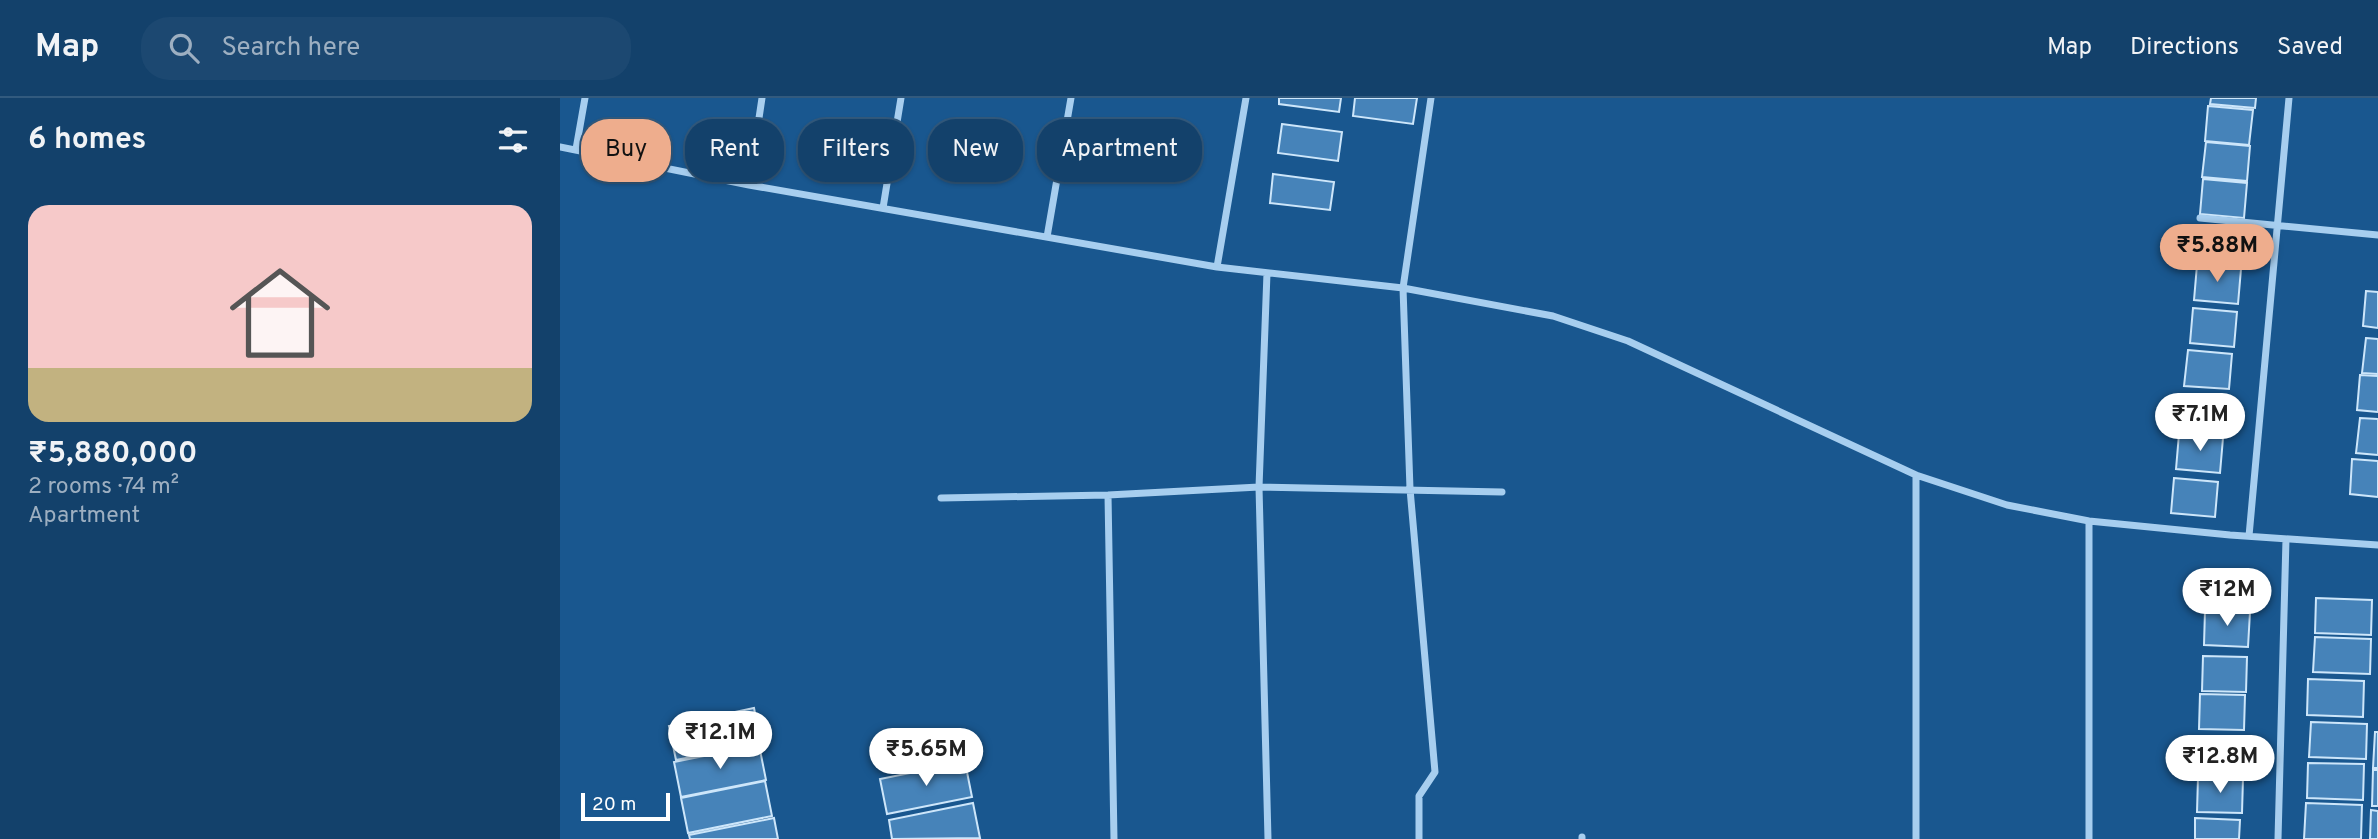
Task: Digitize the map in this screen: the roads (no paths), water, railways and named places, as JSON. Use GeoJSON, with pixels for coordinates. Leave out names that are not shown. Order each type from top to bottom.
{"type":"FeatureCollection","features":[{"type":"Feature","properties":{"kind":"street"},"geometry":{"type":"LineString","coordinates":[[576,149],[585,98]]}},
{"type":"Feature","properties":{"kind":"street"},"geometry":{"type":"LineString","coordinates":[[749,185],[762,98]]}},
{"type":"Feature","properties":{"kind":"street"},"geometry":{"type":"LineString","coordinates":[[883,208],[901,98]]}},
{"type":"Feature","properties":{"kind":"street"},"geometry":{"type":"LineString","coordinates":[[1047,237],[1071,98]]}},
{"type":"Feature","properties":{"kind":"street"},"geometry":{"type":"LineString","coordinates":[[1217,267],[1246,98]]}},
{"type":"Feature","properties":{"kind":"street"},"geometry":{"type":"LineString","coordinates":[[1419,839],[1419,796],[1436,772],[1410,489],[1403,288],[1432,98]]}},
{"type":"Feature","properties":{"kind":"street"},"geometry":{"type":"LineString","coordinates":[[2249,536],[2289,98]]}},
{"type":"Feature","properties":{"kind":"street"},"geometry":{"type":"LineString","coordinates":[[560,147],[749,185],[1217,267],[1403,288],[1553,316],[1618,337],[1916,475],[2007,505],[2089,521],[2378,545]]}},
{"type":"Feature","properties":{"kind":"street"},"geometry":{"type":"LineString","coordinates":[[2200,218],[2378,235]]}},
{"type":"Feature","properties":{"kind":"street"},"geometry":{"type":"LineString","coordinates":[[1267,273],[1259,487],[1268,839]]}},
{"type":"Feature","properties":{"kind":"street"},"geometry":{"type":"LineString","coordinates":[[1916,475],[1916,839]]}},
{"type":"Feature","properties":{"kind":"street"},"geometry":{"type":"LineString","coordinates":[[941,498],[1108,495],[1259,487],[1502,492]]}},
{"type":"Feature","properties":{"kind":"street"},"geometry":{"type":"LineString","coordinates":[[1108,495],[1114,839]]}},
{"type":"Feature","properties":{"kind":"street"},"geometry":{"type":"LineString","coordinates":[[2089,521],[2089,839]]}},
{"type":"Feature","properties":{"kind":"street"},"geometry":{"type":"LineString","coordinates":[[2278,839],[2286,539]]}}]}
